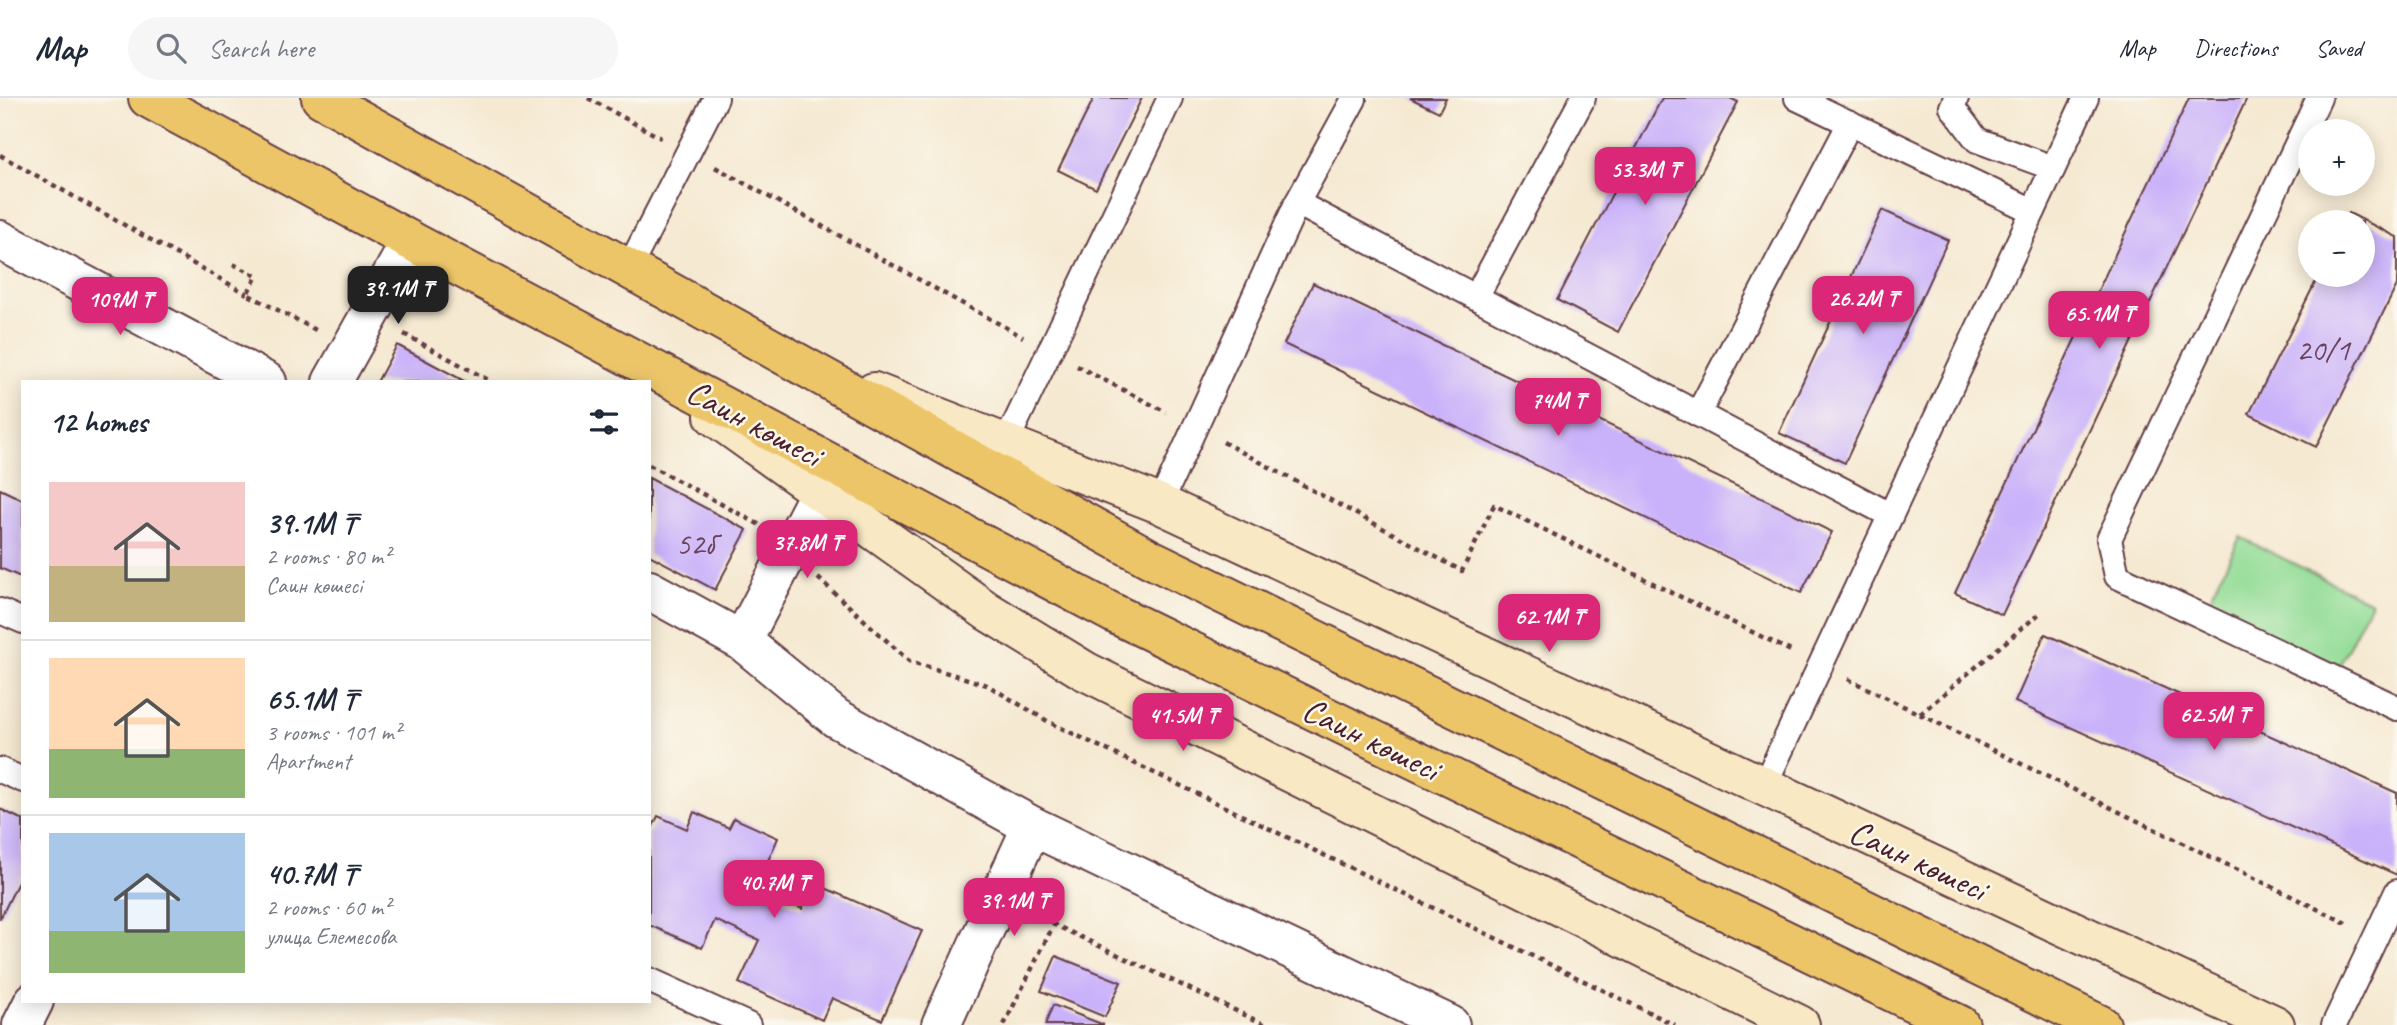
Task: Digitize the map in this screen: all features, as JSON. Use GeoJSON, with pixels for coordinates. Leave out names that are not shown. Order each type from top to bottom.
{"type":"FeatureCollection","features":[{"type":"Feature","properties":{"kind":"main road"},"geometry":{"type":"LineString","coordinates":[[148,98],[411,242],[638,361]]}},
{"type":"Feature","properties":{"kind":"main road","name":"Саин көшесі"},"geometry":{"type":"LineString","coordinates":[[321,98],[1149,558],[2101,1025]]}},
{"type":"Feature","properties":{"kind":"main road","name":"Саин көшесі"},"geometry":{"type":"LineString","coordinates":[[791,360],[1160,504],[2275,1025]]}},
{"type":"Feature","properties":{"kind":"main road","name":"Саин көшесі"},"geometry":{"type":"LineString","coordinates":[[638,361],[987,611],[1085,671],[1800,1025]]}},
{"type":"Feature","properties":{"kind":"main road","name":"Саин көшесі"},"geometry":{"type":"LineString","coordinates":[[638,361],[1113,613],[1960,1025]]}},
{"type":"Feature","properties":{"kind":"street"},"geometry":{"type":"LineString","coordinates":[[0,240],[263,380]]}},
{"type":"Feature","properties":{"kind":"street"},"geometry":{"type":"LineString","coordinates":[[333,380],[411,242]]}},
{"type":"Feature","properties":{"kind":"street"},"geometry":{"type":"LineString","coordinates":[[742,641],[820,492]]}},
{"type":"Feature","properties":{"kind":"street"},"geometry":{"type":"LineString","coordinates":[[651,591],[742,641],[836,718],[1032,826],[1450,1025]]}},
{"type":"Feature","properties":{"kind":"street"},"geometry":{"type":"LineString","coordinates":[[941,1025],[1032,826]]}},
{"type":"Feature","properties":{"kind":"street"},"geometry":{"type":"LineString","coordinates":[[22,1025],[33,1003]]}},
{"type":"Feature","properties":{"kind":"lane"},"geometry":{"type":"LineString","coordinates":[[629,268],[716,98]]}},
{"type":"Feature","properties":{"kind":"lane"},"geometry":{"type":"LineString","coordinates":[[1006,443],[1170,98]]}},
{"type":"Feature","properties":{"kind":"lane"},"geometry":{"type":"LineString","coordinates":[[1476,297],[1583,98]]}},
{"type":"Feature","properties":{"kind":"lane"},"geometry":{"type":"LineString","coordinates":[[1797,98],[2033,211]]}},
{"type":"Feature","properties":{"kind":"lane"},"geometry":{"type":"LineString","coordinates":[[1763,788],[2086,98]]}},
{"type":"Feature","properties":{"kind":"lane"},"geometry":{"type":"LineString","coordinates":[[2319,98],[2109,539],[2117,576],[2397,708]]}},
{"type":"Feature","properties":{"kind":"lane"},"geometry":{"type":"LineString","coordinates":[[1160,504],[1297,204],[1354,99]]}},
{"type":"Feature","properties":{"kind":"lane"},"geometry":{"type":"LineString","coordinates":[[1948,101],[1977,140],[2053,168]]}},
{"type":"Feature","properties":{"kind":"lane"},"geometry":{"type":"LineString","coordinates":[[1698,414],[1850,123]]}},
{"type":"Feature","properties":{"kind":"lane"},"geometry":{"type":"LineString","coordinates":[[1297,204],[1890,515]]}},
{"type":"Feature","properties":{"kind":"lane"},"geometry":{"type":"LineString","coordinates":[[0,611],[21,620]]}},
{"type":"Feature","properties":{"kind":"lane"},"geometry":{"type":"LineString","coordinates":[[0,770],[21,779]]}},
{"type":"Feature","properties":{"kind":"lane"},"geometry":{"type":"LineString","coordinates":[[2334,1025],[2397,892]]}},
{"type":"Feature","properties":{"kind":"lane"},"geometry":{"type":"LineString","coordinates":[[651,981],[748,1025]]}},
{"type":"Feature","properties":{"kind":"path"},"geometry":{"type":"LineString","coordinates":[[588,98],[1049,351],[1462,571],[1494,505],[2375,937]]}},
{"type":"Feature","properties":{"kind":"path"},"geometry":{"type":"LineString","coordinates":[[0,155],[247,294]]}},
{"type":"Feature","properties":{"kind":"path"},"geometry":{"type":"LineString","coordinates":[[233,264],[257,276]]}},
{"type":"Feature","properties":{"kind":"path"},"geometry":{"type":"LineString","coordinates":[[651,466],[758,523],[909,661],[987,685],[1049,722],[1675,1025]]}},
{"type":"Feature","properties":{"kind":"path"},"geometry":{"type":"LineString","coordinates":[[1920,714],[2040,613]]}},
{"type":"Feature","properties":{"kind":"path"},"geometry":{"type":"LineString","coordinates":[[1004,1025],[1053,926],[1266,1025]]}},
{"type":"Feature","properties":{"kind":"green space"},"geometry":{"type":"Polygon","coordinates":[[[2240,537],[2371,602],[2337,670],[2206,606],[2240,537]]]}},
{"type":"Feature","properties":{"kind":"building"},"geometry":{"type":"Polygon","coordinates":[[[1094,98],[1142,98],[1096,189],[1058,170],[1094,98]]]}},
{"type":"Feature","properties":{"kind":"building"},"geometry":{"type":"Polygon","coordinates":[[[1410,98],[1446,98],[1439,112],[1410,98]]]}},
{"type":"Feature","properties":{"kind":"building"},"geometry":{"type":"Polygon","coordinates":[[[1662,98],[1730,98],[1738,102],[1618,332],[1557,300],[1662,98]]]}},
{"type":"Feature","properties":{"kind":"building"},"geometry":{"type":"Polygon","coordinates":[[[2189,98],[2247,98],[2002,615],[1955,593],[2189,98]]]}},
{"type":"Feature","properties":{"kind":"building"},"geometry":{"type":"Polygon","coordinates":[[[1882,210],[1948,240],[1845,463],[1779,433],[1882,210]]]}},
{"type":"Feature","properties":{"kind":"building"},"geometry":{"type":"Polygon","coordinates":[[[2375,226],[2397,237],[2397,285],[2316,447],[2249,414],[2313,287],[2375,287],[2375,226]]]}},
{"type":"Feature","properties":{"kind":"building"},"geometry":{"type":"Polygon","coordinates":[[[1313,283],[1832,532],[1801,593],[1284,344],[1313,283]]]}},
{"type":"Feature","properties":{"kind":"building"},"geometry":{"type":"Polygon","coordinates":[[[397,345],[462,380],[378,380],[397,345]]]}},
{"type":"Feature","properties":{"kind":"building"},"geometry":{"type":"Polygon","coordinates":[[[651,479],[747,530],[715,590],[651,556],[651,479]]]}},
{"type":"Feature","properties":{"kind":"building"},"geometry":{"type":"Polygon","coordinates":[[[0,489],[21,499],[21,577],[0,568],[0,489]]]}},
{"type":"Feature","properties":{"kind":"building"},"geometry":{"type":"Polygon","coordinates":[[[2045,634],[2397,793],[2397,875],[2015,702],[2045,634]]]}},
{"type":"Feature","properties":{"kind":"building"},"geometry":{"type":"Polygon","coordinates":[[[0,809],[21,819],[21,876],[0,919],[0,809]]]}},
{"type":"Feature","properties":{"kind":"building"},"geometry":{"type":"Polygon","coordinates":[[[694,812],[729,828],[734,818],[778,838],[756,888],[802,909],[814,883],[922,931],[882,1020],[832,998],[822,1020],[739,983],[759,940],[715,920],[702,948],[651,926],[651,830],[658,816],[687,829],[694,812]]]}},
{"type":"Feature","properties":{"kind":"building"},"geometry":{"type":"Polygon","coordinates":[[[1056,956],[1121,982],[1105,1017],[1041,991],[1056,956]]]}},
{"type":"Feature","properties":{"kind":"building"},"geometry":{"type":"Polygon","coordinates":[[[1053,1005],[1104,1025],[1045,1025],[1053,1005]]]}}]}
